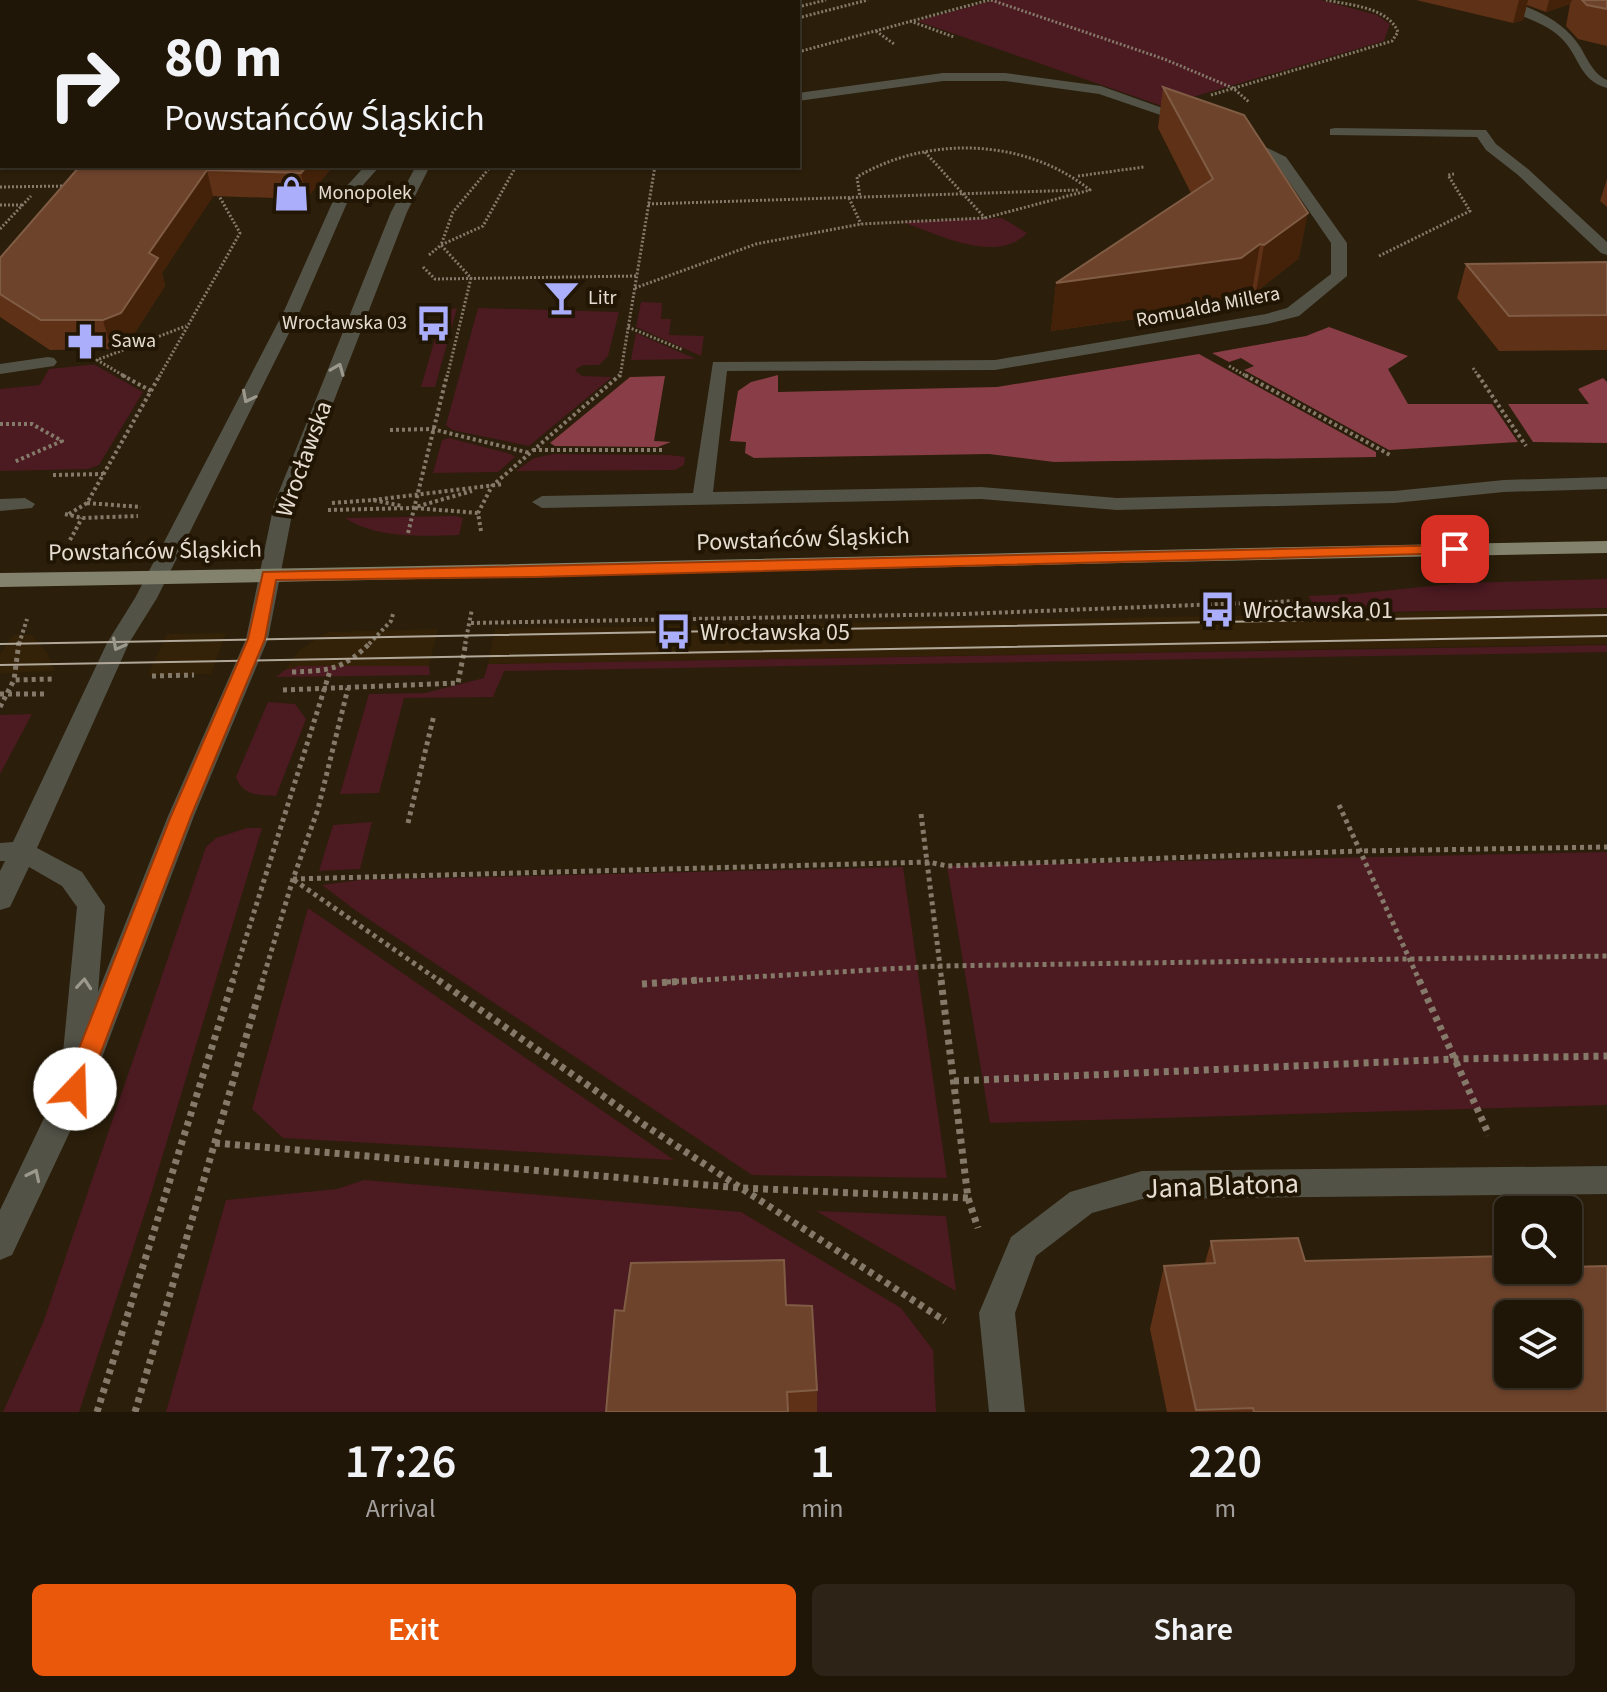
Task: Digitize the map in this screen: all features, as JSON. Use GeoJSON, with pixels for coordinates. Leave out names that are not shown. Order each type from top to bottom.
{"type":"FeatureCollection","features":[{"type":"Feature","properties":{"kind":"main road","name":"Powstańców Śląskich"},"geometry":{"type":"LineString","coordinates":[[0,580],[535,572],[1151,555],[1607,547]]}},
{"type":"Feature","properties":{"kind":"street"},"geometry":{"type":"LineString","coordinates":[[1498,0],[1550,25],[1572,43],[1579,61],[1595,82],[1607,84]]}},
{"type":"Feature","properties":{"kind":"street"},"geometry":{"type":"LineString","coordinates":[[800,97],[943,77],[1005,77],[1101,90],[1200,124]]}},
{"type":"Feature","properties":{"kind":"street"},"geometry":{"type":"LineString","coordinates":[[1335,132],[1481,133],[1491,147],[1523,172],[1607,250]]}},
{"type":"Feature","properties":{"kind":"street"},"geometry":{"type":"LineString","coordinates":[[1226,134],[1252,143],[1281,160],[1339,243],[1339,276]]}},
{"type":"Feature","properties":{"kind":"street"},"geometry":{"type":"LineString","coordinates":[[0,900],[11,851],[156,578],[292,311],[340,201],[371,168]]}},
{"type":"Feature","properties":{"kind":"street","name":"Wrocławska"},"geometry":{"type":"LineString","coordinates":[[0,1245],[75,1089],[181,816],[257,639],[284,504],[399,212],[422,168]]}},
{"type":"Feature","properties":{"kind":"street","name":"Romualda Millera"},"geometry":{"type":"LineString","coordinates":[[719,366],[979,366],[1286,315],[1339,276]]}},
{"type":"Feature","properties":{"kind":"street"},"geometry":{"type":"LineString","coordinates":[[0,369],[48,362]]}},
{"type":"Feature","properties":{"kind":"street"},"geometry":{"type":"LineString","coordinates":[[702,499],[719,366]]}},
{"type":"Feature","properties":{"kind":"street"},"geometry":{"type":"LineString","coordinates":[[542,502],[981,493],[1117,504],[1394,497],[1504,486],[1607,483]]}},
{"type":"Feature","properties":{"kind":"street"},"geometry":{"type":"LineString","coordinates":[[0,505],[25,504]]}},
{"type":"Feature","properties":{"kind":"street"},"geometry":{"type":"LineString","coordinates":[[11,851],[72,879],[91,906],[75,1089]]}},
{"type":"Feature","properties":{"kind":"street","name":"Jana Blatona"},"geometry":{"type":"LineString","coordinates":[[1007,1412],[997,1313],[1023,1247],[1082,1202],[1142,1185],[1607,1180]]}},
{"type":"Feature","properties":{"kind":"path"},"geometry":{"type":"LineString","coordinates":[[800,6],[826,0]]}},
{"type":"Feature","properties":{"kind":"path"},"geometry":{"type":"LineString","coordinates":[[800,17],[868,0]]}},
{"type":"Feature","properties":{"kind":"path"},"geometry":{"type":"LineString","coordinates":[[800,51],[990,0],[1164,59],[1233,88],[1254,106]]}},
{"type":"Feature","properties":{"kind":"path"},"geometry":{"type":"LineString","coordinates":[[1160,110],[1392,41],[1398,32],[1397,25],[1390,17],[1326,0]]}},
{"type":"Feature","properties":{"kind":"path"},"geometry":{"type":"LineString","coordinates":[[860,197],[857,177],[892,156],[971,149],[1015,154],[1051,164],[1077,176],[1090,190]]}},
{"type":"Feature","properties":{"kind":"path"},"geometry":{"type":"LineString","coordinates":[[924,151],[985,218]]}},
{"type":"Feature","properties":{"kind":"path"},"geometry":{"type":"LineString","coordinates":[[1077,176],[1144,167]]}},
{"type":"Feature","properties":{"kind":"path"},"geometry":{"type":"LineString","coordinates":[[441,245],[444,229],[460,200],[489,168]]}},
{"type":"Feature","properties":{"kind":"path"},"geometry":{"type":"LineString","coordinates":[[515,168],[483,226],[441,245],[419,264],[435,279],[637,276]]}},
{"type":"Feature","properties":{"kind":"path"},"geometry":{"type":"LineString","coordinates":[[482,536],[478,513],[492,486],[620,377],[655,168]]}},
{"type":"Feature","properties":{"kind":"path"},"geometry":{"type":"LineString","coordinates":[[1339,276],[1470,211],[1448,175],[1523,172]]}},
{"type":"Feature","properties":{"kind":"path"},"geometry":{"type":"LineString","coordinates":[[0,187],[75,186]]}},
{"type":"Feature","properties":{"kind":"path"},"geometry":{"type":"LineString","coordinates":[[648,204],[1090,190]]}},
{"type":"Feature","properties":{"kind":"path"},"geometry":{"type":"LineString","coordinates":[[635,288],[756,244],[861,224],[985,218],[1090,190]]}},
{"type":"Feature","properties":{"kind":"path"},"geometry":{"type":"LineString","coordinates":[[141,507],[87,503],[240,233],[218,194]]}},
{"type":"Feature","properties":{"kind":"path"},"geometry":{"type":"LineString","coordinates":[[0,229],[31,196]]}},
{"type":"Feature","properties":{"kind":"path"},"geometry":{"type":"LineString","coordinates":[[849,198],[861,224]]}},
{"type":"Feature","properties":{"kind":"path"},"geometry":{"type":"LineString","coordinates":[[0,205],[22,205]]}},
{"type":"Feature","properties":{"kind":"path"},"geometry":{"type":"LineString","coordinates":[[441,245],[471,278]]}},
{"type":"Feature","properties":{"kind":"path"},"geometry":{"type":"LineString","coordinates":[[407,535],[471,278]]}},
{"type":"Feature","properties":{"kind":"path"},"geometry":{"type":"LineString","coordinates":[[151,391],[97,360],[186,326]]}},
{"type":"Feature","properties":{"kind":"path"},"geometry":{"type":"LineString","coordinates":[[628,327],[719,366]]}},
{"type":"Feature","properties":{"kind":"path"},"geometry":{"type":"LineString","coordinates":[[1183,334],[1206,353],[1399,460]]}},
{"type":"Feature","properties":{"kind":"path"},"geometry":{"type":"LineString","coordinates":[[1473,368],[1529,450]]}},
{"type":"Feature","properties":{"kind":"path"},"geometry":{"type":"LineString","coordinates":[[0,424],[32,424],[62,441],[3,466]]}},
{"type":"Feature","properties":{"kind":"path"},"geometry":{"type":"LineString","coordinates":[[390,430],[432,429],[530,453]]}},
{"type":"Feature","properties":{"kind":"path"},"geometry":{"type":"LineString","coordinates":[[331,503],[492,486]]}},
{"type":"Feature","properties":{"kind":"path"},"geometry":{"type":"LineString","coordinates":[[373,500],[412,508],[492,486]]}},
{"type":"Feature","properties":{"kind":"path"},"geometry":{"type":"LineString","coordinates":[[25,504],[82,518],[127,516]]}},
{"type":"Feature","properties":{"kind":"path"},"geometry":{"type":"LineString","coordinates":[[338,510],[412,508],[478,513]]}},
{"type":"Feature","properties":{"kind":"path"},"geometry":{"type":"LineString","coordinates":[[70,539],[82,518]]}},
{"type":"Feature","properties":{"kind":"path"},"geometry":{"type":"LineString","coordinates":[[471,623],[963,614],[1299,601]]}},
{"type":"Feature","properties":{"kind":"path"},"geometry":{"type":"LineString","coordinates":[[279,690],[458,683],[472,608]]}},
{"type":"Feature","properties":{"kind":"path"},"geometry":{"type":"LineString","coordinates":[[0,707],[14,676],[330,671],[354,659],[391,621],[394,612]]}},
{"type":"Feature","properties":{"kind":"path"},"geometry":{"type":"LineString","coordinates":[[97,1412],[330,671]]}},
{"type":"Feature","properties":{"kind":"path"},"geometry":{"type":"LineString","coordinates":[[135,1412],[293,879],[318,809],[348,688]]}},
{"type":"Feature","properties":{"kind":"path"},"geometry":{"type":"LineString","coordinates":[[4,694],[45,694]]}},
{"type":"Feature","properties":{"kind":"path"},"geometry":{"type":"LineString","coordinates":[[408,823],[434,715]]}},
{"type":"Feature","properties":{"kind":"path"},"geometry":{"type":"LineString","coordinates":[[1339,805],[1510,1181]]}},
{"type":"Feature","properties":{"kind":"path"},"geometry":{"type":"LineString","coordinates":[[921,814],[968,1198],[1002,1302]]}},
{"type":"Feature","properties":{"kind":"path"},"geometry":{"type":"LineString","coordinates":[[293,879],[929,862],[947,866],[1360,851],[1607,847]]}},
{"type":"Feature","properties":{"kind":"path"},"geometry":{"type":"LineString","coordinates":[[293,879],[643,1124],[1001,1358]]}},
{"type":"Feature","properties":{"kind":"path"},"geometry":{"type":"LineString","coordinates":[[642,984],[939,966],[1607,956]]}},
{"type":"Feature","properties":{"kind":"path"},"geometry":{"type":"LineString","coordinates":[[954,1081],[1455,1059],[1607,1056]]}},
{"type":"Feature","properties":{"kind":"path"},"geometry":{"type":"LineString","coordinates":[[215,1143],[742,1188],[968,1198]]}},
{"type":"Feature","properties":{"kind":"shaded area"},"geometry":{"type":"Polygon","coordinates":[[[995,0],[1321,0],[1377,15],[1390,24],[1384,41],[1162,106],[917,21],[995,0]]]}},
{"type":"Feature","properties":{"kind":"shaded area"},"geometry":{"type":"Polygon","coordinates":[[[1002,218],[1027,233],[1014,242],[983,247],[902,222],[1002,218]]]}},
{"type":"Feature","properties":{"kind":"shaded area"},"geometry":{"type":"Polygon","coordinates":[[[641,302],[662,303],[661,319],[671,319],[669,335],[704,336],[701,356],[636,327],[641,302]]]}},
{"type":"Feature","properties":{"kind":"shaded area"},"geometry":{"type":"Polygon","coordinates":[[[457,308],[435,387],[421,387],[443,311],[457,308]]]}},
{"type":"Feature","properties":{"kind":"shaded area"},"geometry":{"type":"Polygon","coordinates":[[[478,308],[619,312],[608,356],[599,365],[583,365],[575,370],[582,376],[612,377],[529,446],[452,430],[446,425],[478,308]]]}},
{"type":"Feature","properties":{"kind":"shaded area"},"geometry":{"type":"Polygon","coordinates":[[[1329,327],[1408,356],[1388,369],[1408,404],[1492,404],[1518,442],[1389,450],[1244,370],[1254,366],[1241,358],[1229,362],[1212,353],[1306,336],[1329,327]]]}},
{"type":"Feature","properties":{"kind":"shaded area"},"geometry":{"type":"Polygon","coordinates":[[[636,333],[696,359],[631,360],[636,333]]]}},
{"type":"Feature","properties":{"kind":"shaded area"},"geometry":{"type":"Polygon","coordinates":[[[1199,354],[1376,452],[1376,457],[1054,462],[989,454],[754,458],[745,453],[746,442],[730,441],[738,391],[751,382],[778,375],[778,392],[997,387],[1199,354]]]}},
{"type":"Feature","properties":{"kind":"shaded area"},"geometry":{"type":"Polygon","coordinates":[[[95,365],[143,392],[99,465],[88,469],[0,471],[0,389],[40,385],[49,369],[95,365]]]}},
{"type":"Feature","properties":{"kind":"shaded area"},"geometry":{"type":"Polygon","coordinates":[[[665,376],[654,441],[671,442],[658,447],[555,446],[550,443],[630,377],[665,376]]]}},
{"type":"Feature","properties":{"kind":"shaded area"},"geometry":{"type":"Polygon","coordinates":[[[1603,378],[1607,382],[1607,443],[1533,442],[1508,404],[1589,404],[1578,389],[1603,378]]]}},
{"type":"Feature","properties":{"kind":"shaded area"},"geometry":{"type":"Polygon","coordinates":[[[449,438],[515,457],[498,472],[433,473],[442,440],[449,438]]]}},
{"type":"Feature","properties":{"kind":"shaded area"},"geometry":{"type":"Polygon","coordinates":[[[553,454],[685,457],[684,465],[675,470],[516,471],[534,458],[553,454]]]}},
{"type":"Feature","properties":{"kind":"shaded area"},"geometry":{"type":"Polygon","coordinates":[[[345,518],[463,518],[459,535],[430,536],[371,530],[345,518]]]}},
{"type":"Feature","properties":{"kind":"shaded area"},"geometry":{"type":"Polygon","coordinates":[[[1607,579],[1607,608],[1320,613],[1308,596],[1462,583],[1607,579]]]}},
{"type":"Feature","properties":{"kind":"shaded area"},"geometry":{"type":"Polygon","coordinates":[[[1607,609],[1607,644],[488,664],[495,629],[1607,609]]]}},
{"type":"Feature","properties":{"kind":"shaded area"},"geometry":{"type":"Polygon","coordinates":[[[438,629],[429,666],[299,666],[285,670],[300,650],[328,632],[438,629]]]}},
{"type":"Feature","properties":{"kind":"shaded area"},"geometry":{"type":"Polygon","coordinates":[[[226,633],[211,674],[148,675],[167,634],[226,633]]]}},
{"type":"Feature","properties":{"kind":"shaded area"},"geometry":{"type":"Polygon","coordinates":[[[13,635],[32,635],[47,653],[55,671],[0,673],[0,655],[13,635]]]}},
{"type":"Feature","properties":{"kind":"shaded area"},"geometry":{"type":"Polygon","coordinates":[[[1607,645],[1607,652],[504,671],[493,697],[404,698],[379,793],[340,794],[369,694],[425,693],[484,678],[488,664],[1607,645]]]}},
{"type":"Feature","properties":{"kind":"shaded area"},"geometry":{"type":"Polygon","coordinates":[[[299,666],[429,666],[430,675],[276,677],[285,670],[299,666]]]}},
{"type":"Feature","properties":{"kind":"shaded area"},"geometry":{"type":"Polygon","coordinates":[[[268,702],[295,704],[306,719],[276,796],[247,791],[236,777],[268,702]]]}},
{"type":"Feature","properties":{"kind":"shaded area"},"geometry":{"type":"Polygon","coordinates":[[[32,714],[0,774],[0,715],[32,714]]]}},
{"type":"Feature","properties":{"kind":"shaded area"},"geometry":{"type":"Polygon","coordinates":[[[372,822],[360,869],[319,871],[333,825],[372,822]]]}},
{"type":"Feature","properties":{"kind":"shaded area"},"geometry":{"type":"Polygon","coordinates":[[[247,828],[262,828],[150,1197],[79,1412],[3,1412],[43,1323],[206,847],[216,838],[247,828]]]}},
{"type":"Feature","properties":{"kind":"shaded area"},"geometry":{"type":"Polygon","coordinates":[[[1607,852],[1607,1105],[990,1123],[947,866],[1607,852]]]}},
{"type":"Feature","properties":{"kind":"shaded area"},"geometry":{"type":"Polygon","coordinates":[[[903,867],[947,1178],[752,1175],[322,885],[360,880],[903,867]]]}},
{"type":"Feature","properties":{"kind":"shaded area"},"geometry":{"type":"Polygon","coordinates":[[[308,908],[674,1160],[283,1138],[252,1109],[308,908]]]}},
{"type":"Feature","properties":{"kind":"shaded area"},"geometry":{"type":"Polygon","coordinates":[[[364,1180],[741,1212],[901,1308],[933,1350],[936,1412],[166,1412],[226,1200],[337,1189],[364,1180]]]}},
{"type":"Feature","properties":{"kind":"shaded area"},"geometry":{"type":"Polygon","coordinates":[[[816,1211],[946,1216],[956,1291],[816,1211]]]}},
{"type":"Feature","properties":{"kind":"building"},"geometry":{"type":"Polygon","coordinates":[[[1582,0],[1607,0],[1607,9],[1587,5],[1582,0]]]}},
{"type":"Feature","properties":{"kind":"building"},"geometry":{"type":"Polygon","coordinates":[[[1163,87],[1244,115],[1308,213],[1241,258],[1056,283],[1213,179],[1163,87]]]}},
{"type":"Feature","properties":{"kind":"building"},"geometry":{"type":"Polygon","coordinates":[[[78,168],[305,168],[301,173],[207,170],[149,253],[158,258],[121,313],[103,320],[41,320],[0,294],[0,258],[78,168]]]}},
{"type":"Feature","properties":{"kind":"building"},"geometry":{"type":"Polygon","coordinates":[[[1607,262],[1607,315],[1509,316],[1466,264],[1607,262]]]}},
{"type":"Feature","properties":{"kind":"building"},"geometry":{"type":"Polygon","coordinates":[[[1298,1238],[1305,1261],[1494,1256],[1494,1284],[1582,1284],[1582,1267],[1607,1266],[1607,1412],[1196,1410],[1164,1266],[1215,1263],[1211,1241],[1298,1238]]]}},
{"type":"Feature","properties":{"kind":"building"},"geometry":{"type":"Polygon","coordinates":[[[784,1260],[786,1305],[812,1306],[817,1390],[787,1392],[788,1412],[606,1412],[615,1310],[624,1311],[631,1263],[784,1260]]]}},
{"type":"Feature","properties":{"kind":"tram line"},"geometry":{"type":"LineString","coordinates":[[0,644],[1607,615]]}},
{"type":"Feature","properties":{"kind":"tram line"},"geometry":{"type":"LineString","coordinates":[[0,665],[1607,636]]}},
{"type":"Feature","properties":{"kind":"place","name":"Monopolek"},"geometry":{"type":"Point","coordinates":[292,193]}},
{"type":"Feature","properties":{"kind":"place","name":"Litr"},"geometry":{"type":"Point","coordinates":[562,298]}},
{"type":"Feature","properties":{"kind":"place","name":"Wrocławska 03"},"geometry":{"type":"Point","coordinates":[433,323]}},
{"type":"Feature","properties":{"kind":"place","name":"Sawa"},"geometry":{"type":"Point","coordinates":[85,341]}},
{"type":"Feature","properties":{"kind":"place","name":"Wrocławska 01"},"geometry":{"type":"Point","coordinates":[1217,610]}},
{"type":"Feature","properties":{"kind":"place","name":"Wrocławska 05"},"geometry":{"type":"Point","coordinates":[674,632]}},
{"type":"Feature","properties":{"kind":"route"},"geometry":{"type":"LineString","coordinates":[[75,1089],[181,816],[257,639],[269,575],[535,572],[1455,549]]}}]}
